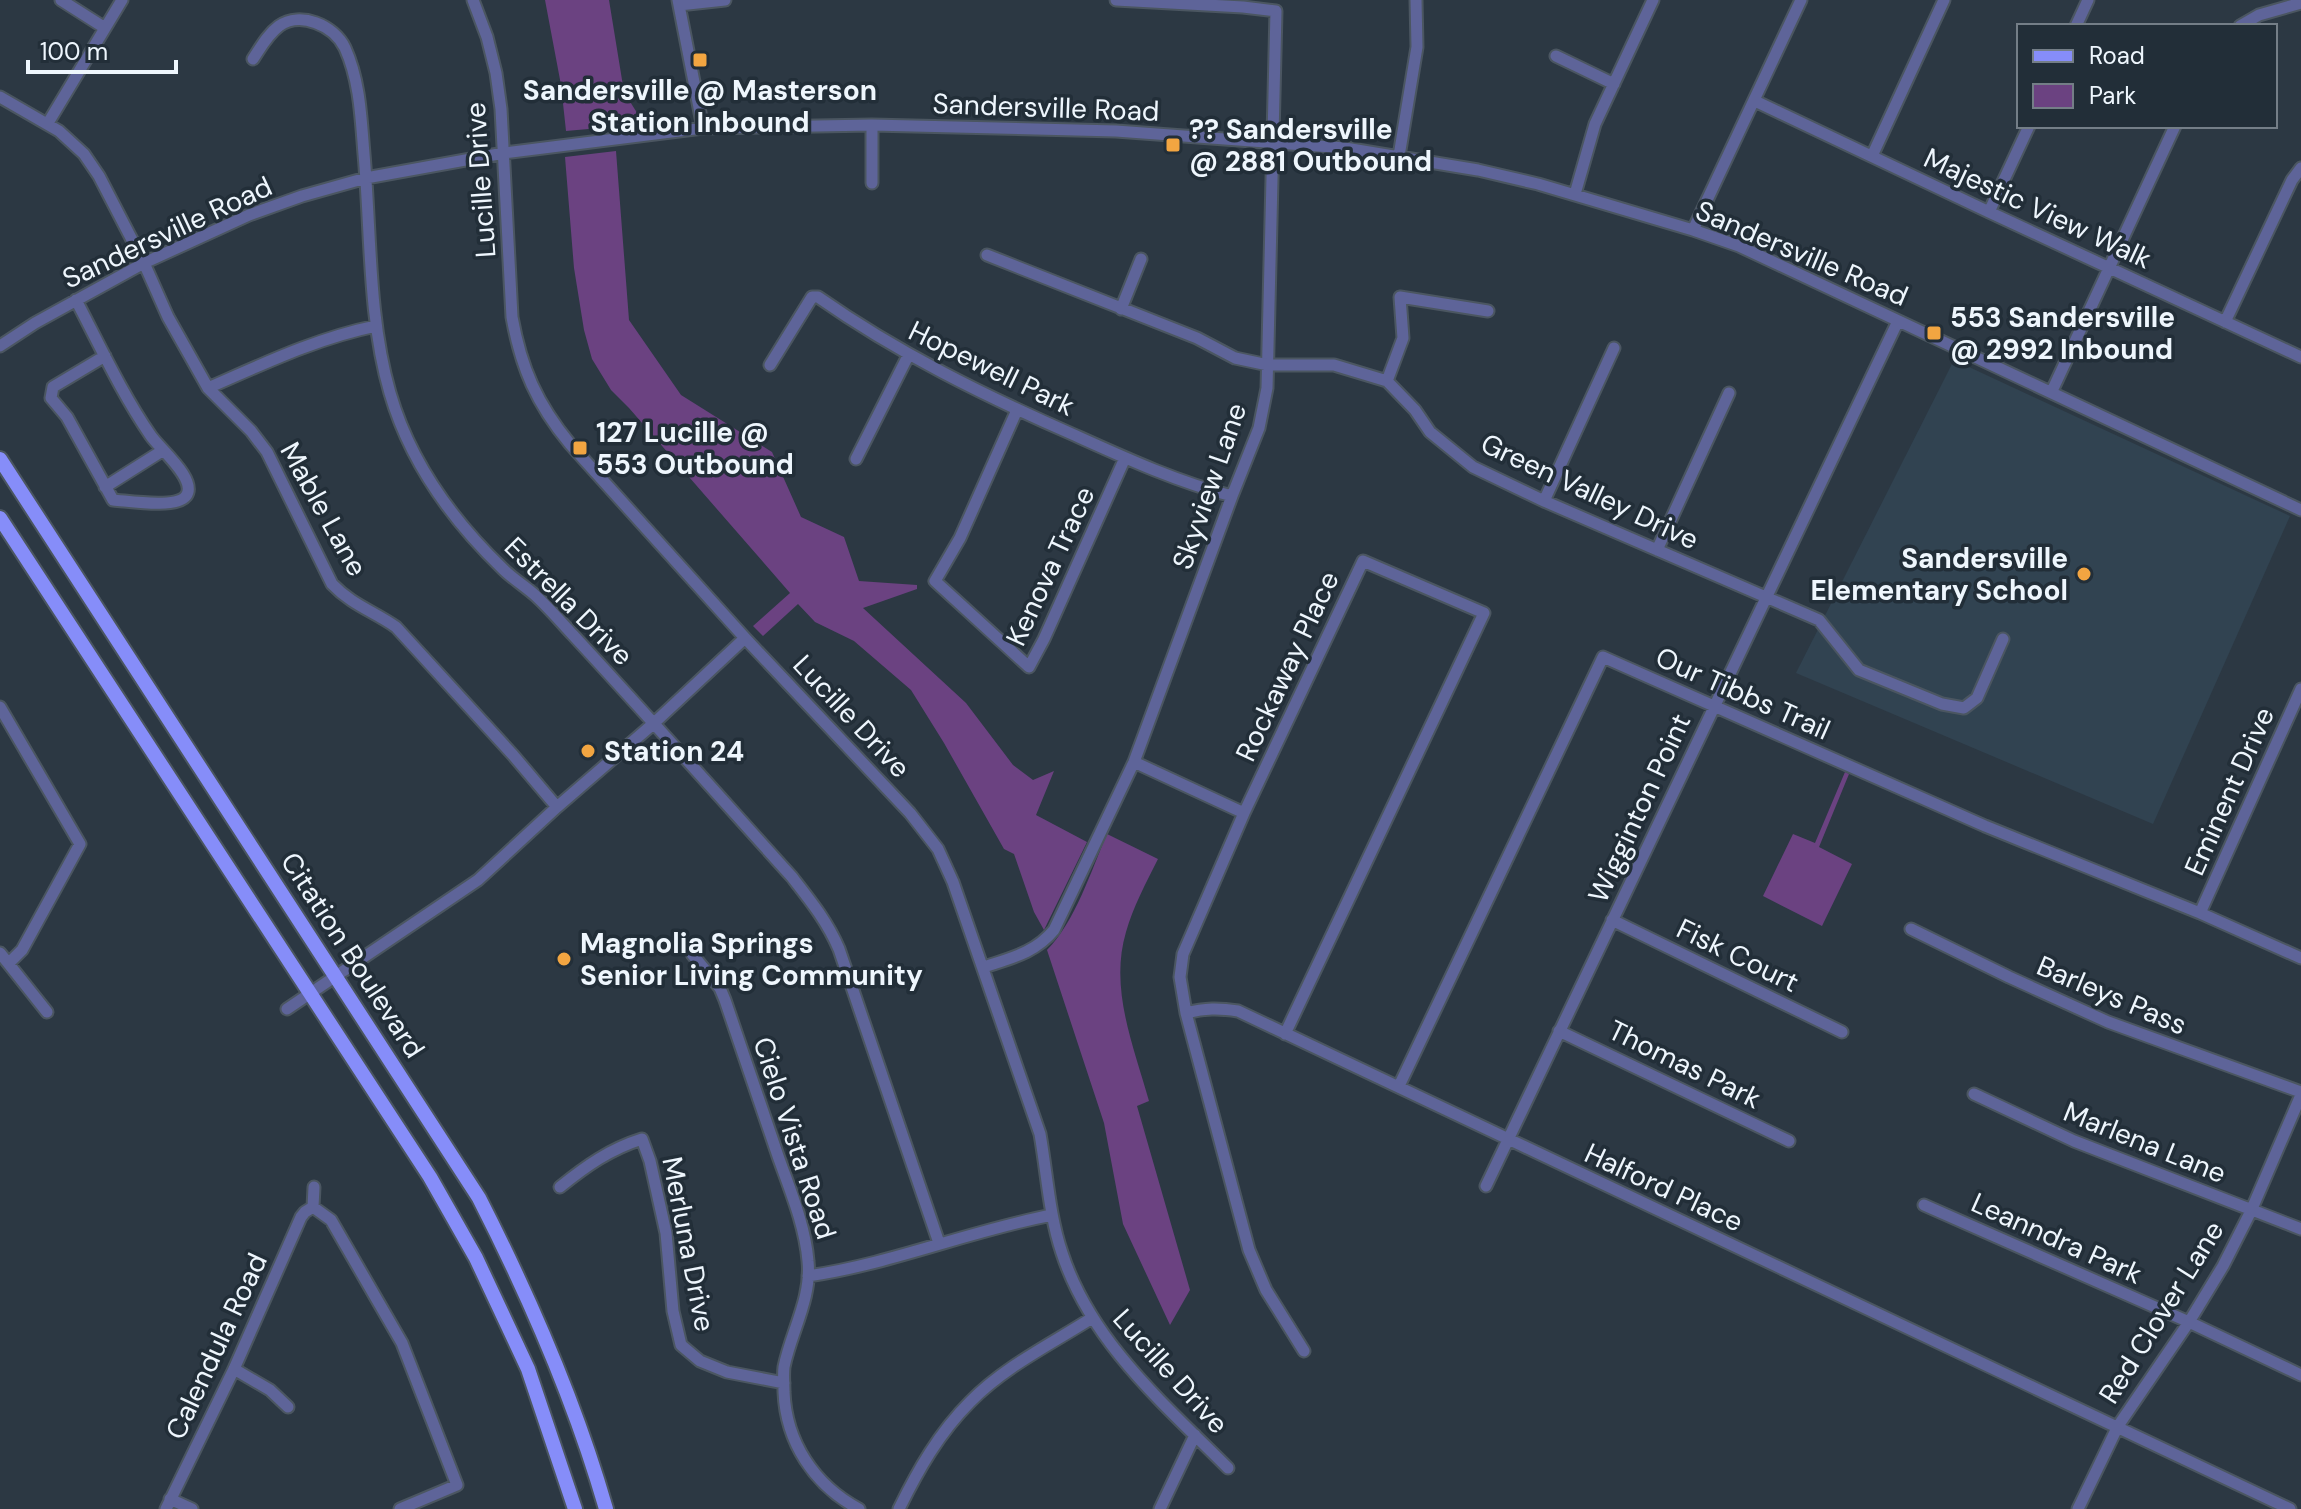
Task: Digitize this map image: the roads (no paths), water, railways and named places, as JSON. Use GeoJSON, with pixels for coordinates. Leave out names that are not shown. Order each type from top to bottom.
{"type":"FeatureCollection","features":[{"type":"Feature","properties":{"kind":"main road","name":"Citation Boulevard"},"geometry":{"type":"LineString","coordinates":[[0,459],[486,1211],[558,1367],[606,1509]]}},
{"type":"Feature","properties":{"kind":"main road","name":"Citation Boulevard"},"geometry":{"type":"LineString","coordinates":[[0,518],[430,1177],[476,1258],[528,1369],[575,1509]]}},
{"type":"Feature","properties":{"kind":"street"},"geometry":{"type":"LineString","coordinates":[[61,0],[105,28]]}},
{"type":"Feature","properties":{"kind":"street"},"geometry":{"type":"LineString","coordinates":[[48,123],[122,0]]}},
{"type":"Feature","properties":{"kind":"street","name":"Lucille Drive"},"geometry":{"type":"LineString","coordinates":[[473,0],[496,73],[516,341],[548,417],[745,638],[910,813],[938,849],[984,967],[1040,1134],[1052,1215],[1062,1254],[1080,1297],[1118,1354],[1140,1380],[1228,1468]]}},
{"type":"Feature","properties":{"kind":"street"},"geometry":{"type":"LineString","coordinates":[[703,128],[679,2],[725,0]]}},
{"type":"Feature","properties":{"kind":"street","name":"Skyview Lane"},"geometry":{"type":"LineString","coordinates":[[984,967],[1027,953],[1043,943],[1054,930],[1134,762],[1259,428],[1267,388],[1276,11],[1116,0]]}},
{"type":"Feature","properties":{"kind":"street"},"geometry":{"type":"LineString","coordinates":[[1399,156],[1417,47],[1416,0]]}},
{"type":"Feature","properties":{"kind":"street"},"geometry":{"type":"LineString","coordinates":[[1575,194],[1595,124],[1653,0]]}},
{"type":"Feature","properties":{"kind":"street"},"geometry":{"type":"LineString","coordinates":[[1693,230],[1801,0]]}},
{"type":"Feature","properties":{"kind":"street"},"geometry":{"type":"LineString","coordinates":[[1872,156],[1944,0]]}},
{"type":"Feature","properties":{"kind":"street"},"geometry":{"type":"LineString","coordinates":[[2077,24],[2088,0]]}},
{"type":"Feature","properties":{"kind":"street"},"geometry":{"type":"LineString","coordinates":[[2243,24],[2259,15],[2301,3]]}},
{"type":"Feature","properties":{"kind":"street","name":"Estrella Drive"},"geometry":{"type":"LineString","coordinates":[[253,59],[267,37],[283,23],[322,23],[337,34],[345,47],[358,88],[376,326],[385,376],[402,428],[434,487],[456,519],[504,571],[534,594],[552,613],[792,877],[831,930],[939,1243]]}},
{"type":"Feature","properties":{"kind":"street"},"geometry":{"type":"LineString","coordinates":[[1556,56],[1614,84]]}},
{"type":"Feature","properties":{"kind":"street","name":"Mable Lane"},"geometry":{"type":"LineString","coordinates":[[0,97],[48,123],[72,141],[99,176],[168,317],[208,388],[251,431],[267,452],[332,584],[345,598],[396,627],[557,807]]}},
{"type":"Feature","properties":{"kind":"street","name":"Majestic View Walk"},"geometry":{"type":"LineString","coordinates":[[1755,101],[2301,357]]}},
{"type":"Feature","properties":{"kind":"street"},"geometry":{"type":"LineString","coordinates":[[872,125],[872,183]]}},
{"type":"Feature","properties":{"kind":"street","name":"Sandersville Road"},"geometry":{"type":"LineString","coordinates":[[0,346],[144,263],[249,215],[366,178],[504,153],[703,128],[872,125],[1116,131],[1345,148],[1399,156],[1478,170],[1575,194],[1693,230],[1761,256],[2301,510]]}},
{"type":"Feature","properties":{"kind":"street"},"geometry":{"type":"LineString","coordinates":[[1989,212],[2028,128]]}},
{"type":"Feature","properties":{"kind":"street"},"geometry":{"type":"LineString","coordinates":[[2052,391],[2174,128]]}},
{"type":"Feature","properties":{"kind":"street"},"geometry":{"type":"LineString","coordinates":[[2225,322],[2292,180],[2301,168]]}},
{"type":"Feature","properties":{"kind":"street","name":"Green Valley Drive"},"geometry":{"type":"LineString","coordinates":[[987,255],[1197,338],[1235,358],[1268,365],[1334,365],[1387,381],[1415,410],[1430,432],[1462,459],[1490,476],[1819,620],[1859,670],[1942,704],[1964,708],[1977,698],[2003,639]]}},
{"type":"Feature","properties":{"kind":"street"},"geometry":{"type":"LineString","coordinates":[[1121,309],[1141,259]]}},
{"type":"Feature","properties":{"kind":"street","name":"Hopewell Park"},"geometry":{"type":"LineString","coordinates":[[770,365],[812,297],[818,297],[908,356],[1017,410],[1125,458],[1232,496]]}},
{"type":"Feature","properties":{"kind":"street"},"geometry":{"type":"LineString","coordinates":[[1387,381],[1403,338],[1400,297],[1488,311]]}},
{"type":"Feature","properties":{"kind":"street"},"geometry":{"type":"LineString","coordinates":[[76,300],[131,405],[162,451],[185,475],[189,487],[186,496],[177,502],[113,500],[67,417],[51,398],[53,387],[105,356]]}},
{"type":"Feature","properties":{"kind":"street","name":"Wigginton Point"},"geometry":{"type":"LineString","coordinates":[[1486,1186],[1898,321]]}},
{"type":"Feature","properties":{"kind":"street"},"geometry":{"type":"LineString","coordinates":[[208,388],[300,348],[376,326]]}},
{"type":"Feature","properties":{"kind":"street"},"geometry":{"type":"LineString","coordinates":[[1544,501],[1614,348]]}},
{"type":"Feature","properties":{"kind":"street"},"geometry":{"type":"LineString","coordinates":[[856,459],[908,356]]}},
{"type":"Feature","properties":{"kind":"street"},"geometry":{"type":"LineString","coordinates":[[1657,550],[1729,393]]}},
{"type":"Feature","properties":{"kind":"street","name":"Kenova Trace"},"geometry":{"type":"LineString","coordinates":[[1017,410],[960,538],[935,581],[1029,667],[1125,458]]}},
{"type":"Feature","properties":{"kind":"street"},"geometry":{"type":"LineString","coordinates":[[105,487],[162,451]]}},
{"type":"Feature","properties":{"kind":"street","name":"Rockaway Place"},"geometry":{"type":"LineString","coordinates":[[1285,1034],[1484,613],[1363,561],[1244,813],[1183,954],[1180,977],[1186,1013],[1249,1250],[1266,1290],[1304,1351]]}},
{"type":"Feature","properties":{"kind":"street"},"geometry":{"type":"LineString","coordinates":[[287,1009],[478,880],[745,638]]}},
{"type":"Feature","properties":{"kind":"street","name":"Our Tibbs Trail"},"geometry":{"type":"LineString","coordinates":[[1399,1086],[1603,657],[1985,826],[2200,913],[2301,958]]}},
{"type":"Feature","properties":{"kind":"street","name":"Eminent Drive"},"geometry":{"type":"LineString","coordinates":[[2200,913],[2301,689]]}},
{"type":"Feature","properties":{"kind":"street"},"geometry":{"type":"LineString","coordinates":[[0,707],[80,844],[22,950],[9,963]]}},
{"type":"Feature","properties":{"kind":"street"},"geometry":{"type":"LineString","coordinates":[[1134,762],[1244,813]]}},
{"type":"Feature","properties":{"kind":"street","name":"Fisk Court"},"geometry":{"type":"LineString","coordinates":[[1612,920],[1842,1032]]}},
{"type":"Feature","properties":{"kind":"street","name":"Barleys Pass"},"geometry":{"type":"LineString","coordinates":[[1911,929],[2108,1022],[2301,1093]]}},
{"type":"Feature","properties":{"kind":"street"},"geometry":{"type":"LineString","coordinates":[[0,953],[47,1012]]}},
{"type":"Feature","properties":{"kind":"street","name":"Cielo Vista Road"},"geometry":{"type":"LineString","coordinates":[[692,954],[720,988],[725,1000],[801,1223],[808,1263],[806,1296],[784,1370],[785,1404],[792,1436],[806,1464],[844,1501],[859,1509]]}},
{"type":"Feature","properties":{"kind":"street","name":"Halford Place"},"geometry":{"type":"LineString","coordinates":[[1186,1013],[1206,1008],[1238,1011],[2290,1509]]}},
{"type":"Feature","properties":{"kind":"street","name":"Thomas Park"},"geometry":{"type":"LineString","coordinates":[[1559,1031],[1789,1141]]}},
{"type":"Feature","properties":{"kind":"street","name":"Red Clover Lane"},"geometry":{"type":"LineString","coordinates":[[2078,1509],[2118,1426],[2223,1266],[2251,1211],[2301,1093]]}},
{"type":"Feature","properties":{"kind":"street","name":"Marlena Lane"},"geometry":{"type":"LineString","coordinates":[[1974,1094],[2074,1141],[2301,1229]]}},
{"type":"Feature","properties":{"kind":"street","name":"Merluna Drive"},"geometry":{"type":"LineString","coordinates":[[560,1187],[601,1155],[642,1139],[666,1233],[673,1311],[681,1345],[700,1361],[727,1372],[784,1383]]}},
{"type":"Feature","properties":{"kind":"street"},"geometry":{"type":"LineString","coordinates":[[314,1187],[313,1207],[331,1220],[402,1343],[457,1485],[400,1509]]}},
{"type":"Feature","properties":{"kind":"street","name":"Leanndra Park"},"geometry":{"type":"LineString","coordinates":[[1924,1205],[2301,1375]]}},
{"type":"Feature","properties":{"kind":"street","name":"Calendula Road"},"geometry":{"type":"LineString","coordinates":[[168,1504],[234,1369],[301,1217],[313,1207]]}},
{"type":"Feature","properties":{"kind":"street"},"geometry":{"type":"LineString","coordinates":[[808,1276],[864,1266],[977,1232],[1052,1215]]}},
{"type":"Feature","properties":{"kind":"street"},"geometry":{"type":"LineString","coordinates":[[899,1509],[915,1475],[938,1440],[971,1401],[1004,1374],[1092,1318]]}},
{"type":"Feature","properties":{"kind":"street"},"geometry":{"type":"LineString","coordinates":[[234,1369],[270,1390],[288,1407]]}},
{"type":"Feature","properties":{"kind":"street"},"geometry":{"type":"LineString","coordinates":[[1160,1509],[1195,1435]]}},
{"type":"Feature","properties":{"kind":"street"},"geometry":{"type":"LineString","coordinates":[[168,1504],[192,1509]]}},
{"type":"Feature","properties":{"kind":"place","name":"Sandersville @ Masterson Station Inbound"},"geometry":{"type":"Point","coordinates":[700,60]}},
{"type":"Feature","properties":{"kind":"place","name":"?? Sandersville @ 2881 Outbound"},"geometry":{"type":"Point","coordinates":[1173,145]}},
{"type":"Feature","properties":{"kind":"place","name":"553 Sandersville @ 2992 Inbound"},"geometry":{"type":"Point","coordinates":[1934,333]}},
{"type":"Feature","properties":{"kind":"place","name":"127 Lucille @ 553 Outbound"},"geometry":{"type":"Point","coordinates":[580,448]}},
{"type":"Feature","properties":{"kind":"place","name":"Sandersville Elementary School"},"geometry":{"type":"Point","coordinates":[2084,574]}},
{"type":"Feature","properties":{"kind":"place","name":"Station 24"},"geometry":{"type":"Point","coordinates":[588,751]}},
{"type":"Feature","properties":{"kind":"place","name":"Magnolia Springs Senior Living Community"},"geometry":{"type":"Point","coordinates":[564,959]}}]}
